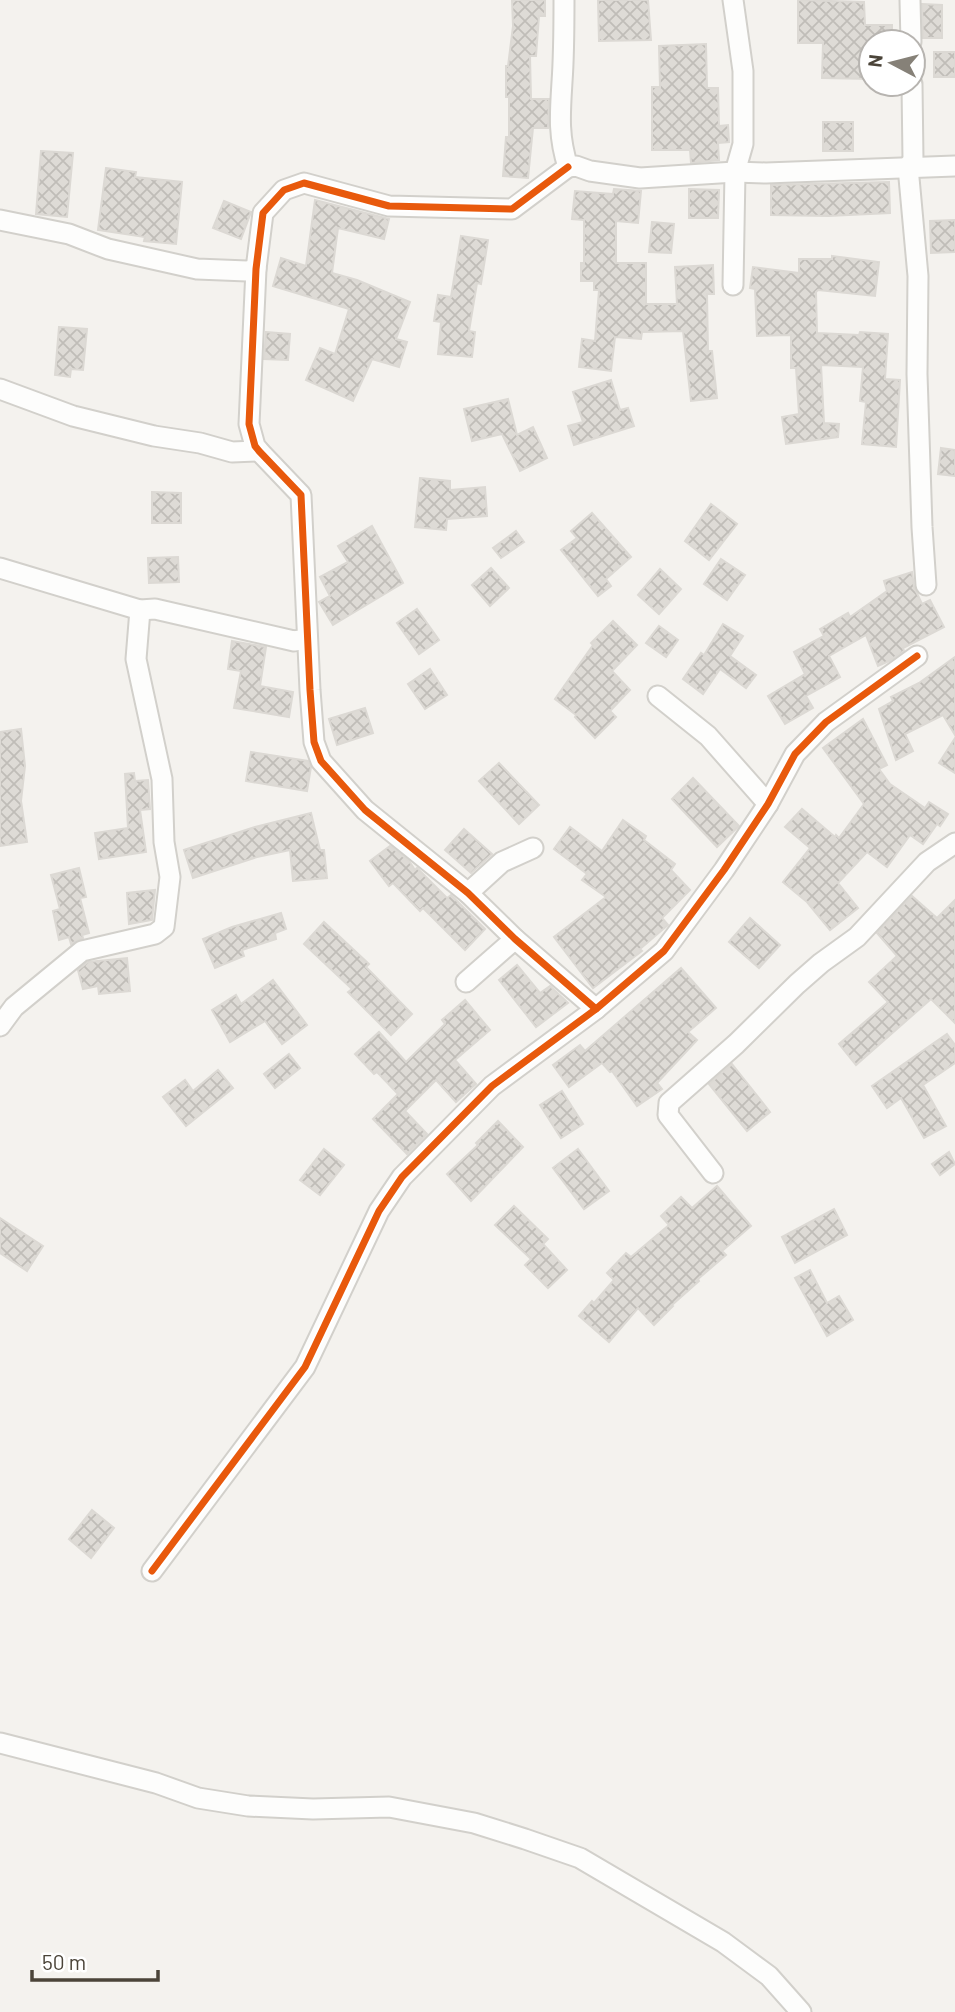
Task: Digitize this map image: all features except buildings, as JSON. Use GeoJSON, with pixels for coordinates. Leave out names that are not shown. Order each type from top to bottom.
{"type":"FeatureCollection","features":[{"type":"Feature","properties":{"kind":"street"},"geometry":{"type":"LineString","coordinates":[[564,0],[559,118],[562,149],[568,167]]}},
{"type":"Feature","properties":{"kind":"street"},"geometry":{"type":"LineString","coordinates":[[733,0],[743,71],[743,144],[735,172],[733,285]]}},
{"type":"Feature","properties":{"kind":"street"},"geometry":{"type":"LineString","coordinates":[[910,0],[911,28]]}},
{"type":"Feature","properties":{"kind":"street"},"geometry":{"type":"LineString","coordinates":[[912,98],[913,160],[908,167],[918,276],[917,374],[926,585]]}},
{"type":"Feature","properties":{"kind":"street"},"geometry":{"type":"LineString","coordinates":[[596,1009],[515,939],[468,893],[366,810],[321,761],[314,742],[301,495],[255,446],[249,424],[256,269],[263,213],[284,190],[304,183],[389,206],[512,209],[568,167],[576,166],[640,178],[735,172],[955,166]]}},
{"type":"Feature","properties":{"kind":"street"},"geometry":{"type":"LineString","coordinates":[[0,220],[69,234],[108,249],[197,269],[256,269]]}},
{"type":"Feature","properties":{"kind":"street"},"geometry":{"type":"LineString","coordinates":[[0,389],[73,416],[154,436],[200,443],[232,452],[259,451]]}},
{"type":"Feature","properties":{"kind":"street"},"geometry":{"type":"LineString","coordinates":[[0,568],[140,610],[155,608],[294,641],[307,639]]}},
{"type":"Feature","properties":{"kind":"street"},"geometry":{"type":"LineString","coordinates":[[0,1026],[14,1007],[82,951],[155,934],[163,927],[170,877],[164,842],[162,779],[136,659],[140,610]]}},
{"type":"Feature","properties":{"kind":"street"},"geometry":{"type":"LineString","coordinates":[[152,1571],[305,1367],[379,1211],[402,1177],[492,1086],[596,1009],[664,951],[724,870],[768,804],[795,754],[825,722],[917,656]]}},
{"type":"Feature","properties":{"kind":"street"},"geometry":{"type":"LineString","coordinates":[[658,696],[708,736],[768,804]]}},
{"type":"Feature","properties":{"kind":"street"},"geometry":{"type":"LineString","coordinates":[[713,1173],[668,1115],[668,1103],[736,1044],[805,977],[857,937],[927,862],[955,843]]}},
{"type":"Feature","properties":{"kind":"street"},"geometry":{"type":"LineString","coordinates":[[468,893],[502,862],[534,848]]}},
{"type":"Feature","properties":{"kind":"street"},"geometry":{"type":"LineString","coordinates":[[466,982],[515,939]]}},
{"type":"Feature","properties":{"kind":"street"},"geometry":{"type":"LineString","coordinates":[[0,1743],[211,1800],[248,1807],[313,1810],[389,1807],[474,1823],[525,1839],[580,1858],[723,1942],[769,1976],[802,2012]]}},
{"type":"Feature","properties":{"kind":"cycle path"},"geometry":{"type":"LineString","coordinates":[[568,167],[512,209],[389,206],[304,183],[284,190],[263,213],[256,269],[249,424],[255,446],[301,495],[310,690],[314,742],[321,761],[365,810],[468,893],[515,939],[596,1009]]}},
{"type":"Feature","properties":{"kind":"cycle path"},"geometry":{"type":"LineString","coordinates":[[152,1571],[305,1367],[379,1211],[402,1177],[492,1086],[596,1009],[664,951],[724,870],[768,804],[795,754],[826,722],[917,656]]}}]}
